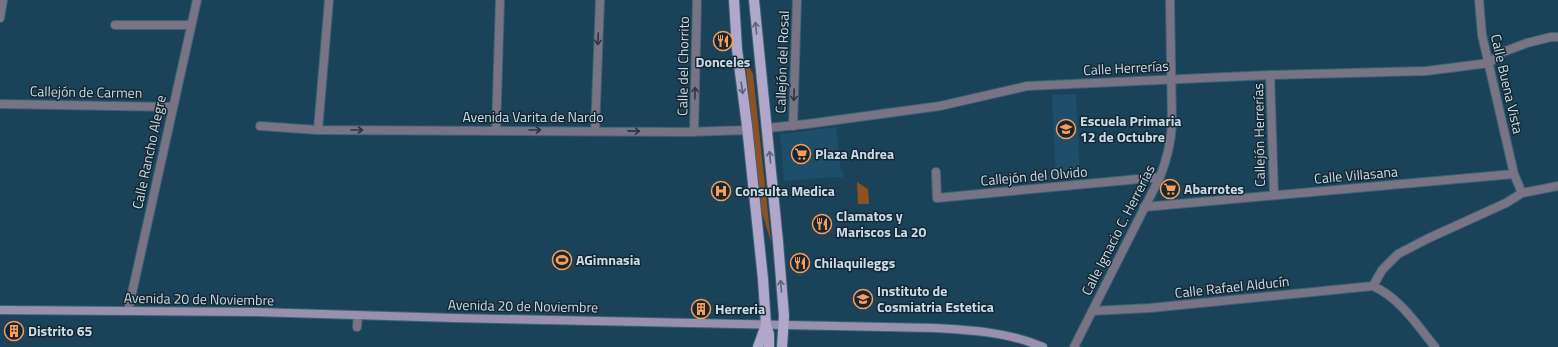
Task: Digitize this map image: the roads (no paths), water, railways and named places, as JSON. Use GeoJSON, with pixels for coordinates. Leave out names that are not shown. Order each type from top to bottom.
{"type":"FeatureCollection","features":[{"type":"Feature","properties":{"kind":"main road"},"geometry":{"type":"LineString","coordinates":[[734,0],[737,49],[748,130],[763,279],[766,325],[769,334],[769,347]]}},
{"type":"Feature","properties":{"kind":"main road"},"geometry":{"type":"LineString","coordinates":[[754,0],[784,325],[782,347]]}},
{"type":"Feature","properties":{"kind":"main road","name":"Avenida 20 de Noviembre"},"geometry":{"type":"LineString","coordinates":[[0,310],[256,312],[898,327],[978,331],[1018,338],[1042,347]]}},
{"type":"Feature","properties":{"kind":"main road"},"geometry":{"type":"LineString","coordinates":[[758,347],[766,325]]}},
{"type":"Feature","properties":{"kind":"street"},"geometry":{"type":"LineString","coordinates":[[0,18],[3,0]]}},
{"type":"Feature","properties":{"kind":"street","name":"Calle Rancho Alegre"},"geometry":{"type":"LineString","coordinates":[[128,311],[172,107],[197,0]]}},
{"type":"Feature","properties":{"kind":"street"},"geometry":{"type":"LineString","coordinates":[[318,130],[329,0]]}},
{"type":"Feature","properties":{"kind":"street"},"geometry":{"type":"LineString","coordinates":[[496,130],[500,0]]}},
{"type":"Feature","properties":{"kind":"street"},"geometry":{"type":"LineString","coordinates":[[595,131],[600,0]]}},
{"type":"Feature","properties":{"kind":"street","name":"Calle del Chorrito"},"geometry":{"type":"LineString","coordinates":[[694,132],[697,0]]}},
{"type":"Feature","properties":{"kind":"street","name":"Callejón del Rosal"},"geometry":{"type":"LineString","coordinates":[[793,126],[797,0]]}},
{"type":"Feature","properties":{"kind":"street","name":"Calle Ignacio C. Herrerías"},"geometry":{"type":"LineString","coordinates":[[1074,347],[1160,178],[1171,143],[1172,79],[1170,0]]}},
{"type":"Feature","properties":{"kind":"street","name":"Calle Buena Vista"},"geometry":{"type":"LineString","coordinates":[[1479,0],[1482,35],[1514,174]]}},
{"type":"Feature","properties":{"kind":"street"},"geometry":{"type":"LineString","coordinates":[[115,24],[191,25]]}},
{"type":"Feature","properties":{"kind":"street"},"geometry":{"type":"LineString","coordinates":[[1489,63],[1503,52],[1527,43],[1558,37]]}},
{"type":"Feature","properties":{"kind":"street","name":"Calle Herrerías"},"geometry":{"type":"LineString","coordinates":[[767,128],[793,126],[940,106],[1027,86],[1270,74],[1426,71],[1489,63]]}},
{"type":"Feature","properties":{"kind":"street","name":"Callejón Herrerías"},"geometry":{"type":"LineString","coordinates":[[1270,74],[1274,195]]}},
{"type":"Feature","properties":{"kind":"street","name":"Callejón de Carmen"},"geometry":{"type":"LineString","coordinates":[[0,104],[172,107]]}},
{"type":"Feature","properties":{"kind":"street","name":"Avenida Varita de Nardo"},"geometry":{"type":"LineString","coordinates":[[260,126],[318,130],[694,132],[748,130]]}},
{"type":"Feature","properties":{"kind":"street","name":"Callejón del Olvido"},"geometry":{"type":"LineString","coordinates":[[936,172],[937,198],[1160,178]]}},
{"type":"Feature","properties":{"kind":"street"},"geometry":{"type":"LineString","coordinates":[[1514,174],[1522,193]]}},
{"type":"Feature","properties":{"kind":"street","name":"Calle Villasana"},"geometry":{"type":"LineString","coordinates":[[1144,207],[1514,174]]}},
{"type":"Feature","properties":{"kind":"street"},"geometry":{"type":"LineString","coordinates":[[1435,347],[1399,304],[1384,291],[1373,286],[1382,270],[1398,254],[1429,238],[1506,203],[1522,193],[1558,186]]}},
{"type":"Feature","properties":{"kind":"street","name":"Calle Rafael Alducín"},"geometry":{"type":"LineString","coordinates":[[1092,311],[1150,308],[1373,286]]}},
{"type":"Feature","properties":{"kind":"street"},"geometry":{"type":"LineString","coordinates":[[357,327],[358,315]]}},
{"type":"Feature","properties":{"kind":"place","name":"Donceles"},"geometry":{"type":"Point","coordinates":[723,41]}},
{"type":"Feature","properties":{"kind":"place","name":"Escuela Primaria 12 de Octubre"},"geometry":{"type":"Point","coordinates":[1066,129]}},
{"type":"Feature","properties":{"kind":"place","name":"Plaza Andrea"},"geometry":{"type":"Point","coordinates":[801,154]}},
{"type":"Feature","properties":{"kind":"place","name":"Abarrotes"},"geometry":{"type":"Point","coordinates":[1170,189]}},
{"type":"Feature","properties":{"kind":"place","name":"Consulta Medica"},"geometry":{"type":"Point","coordinates":[721,191]}},
{"type":"Feature","properties":{"kind":"place","name":"Clamatos y Mariscos La 20"},"geometry":{"type":"Point","coordinates":[822,224]}},
{"type":"Feature","properties":{"kind":"place","name":"AGimnasia"},"geometry":{"type":"Point","coordinates":[562,260]}},
{"type":"Feature","properties":{"kind":"place","name":"Chilaquileggs"},"geometry":{"type":"Point","coordinates":[800,263]}},
{"type":"Feature","properties":{"kind":"place","name":"Instituto de Cosmiatria Estetica"},"geometry":{"type":"Point","coordinates":[863,299]}},
{"type":"Feature","properties":{"kind":"place","name":"Herreria"},"geometry":{"type":"Point","coordinates":[701,309]}},
{"type":"Feature","properties":{"kind":"place","name":"Distrito 65"},"geometry":{"type":"Point","coordinates":[14,331]}}]}
